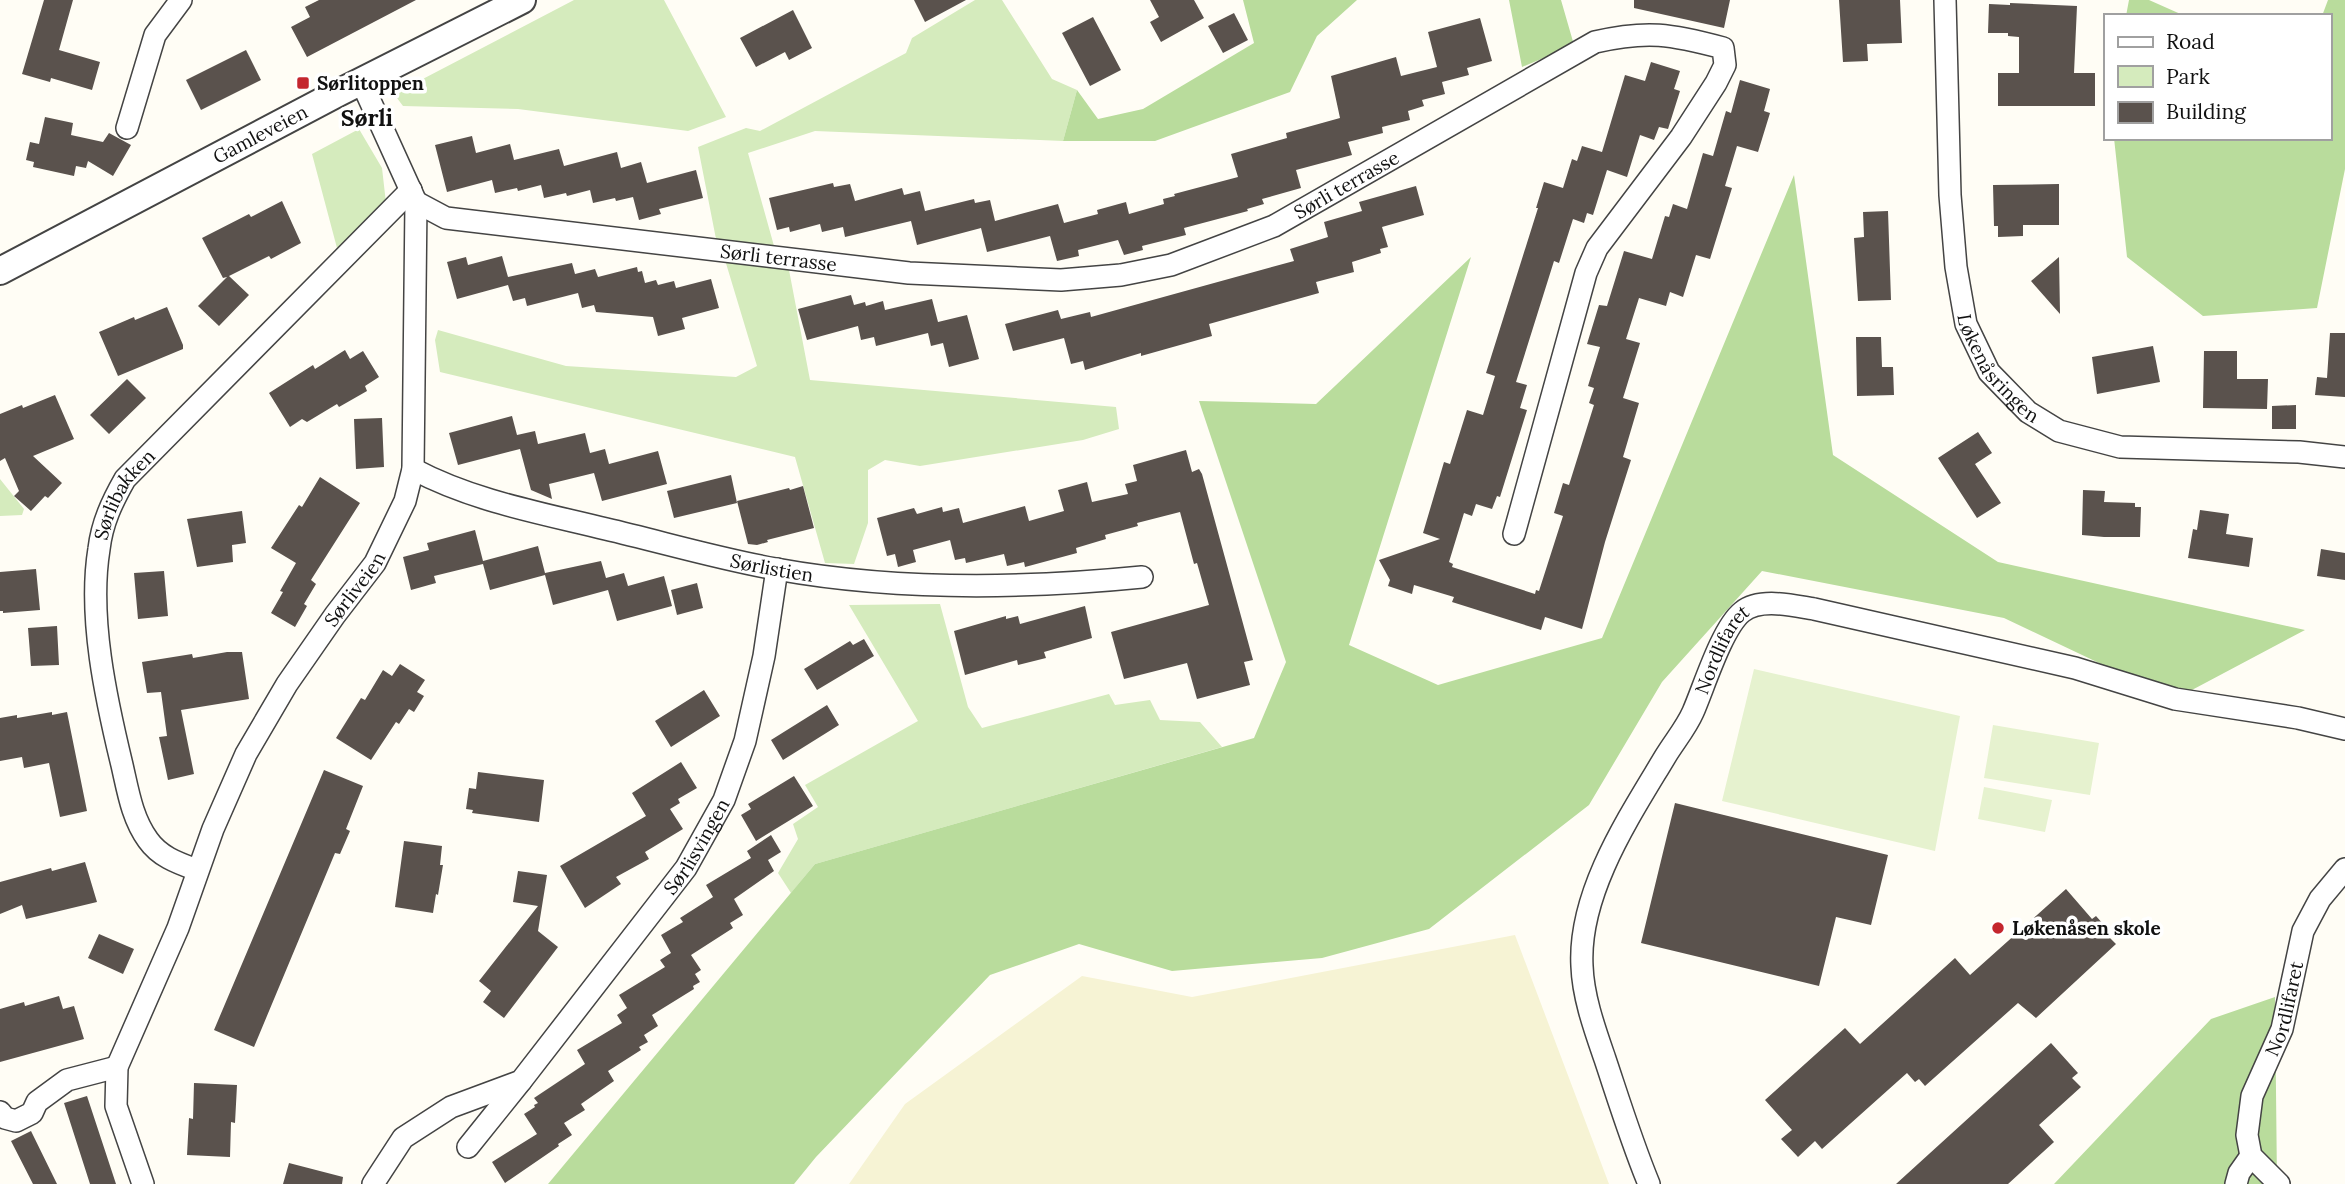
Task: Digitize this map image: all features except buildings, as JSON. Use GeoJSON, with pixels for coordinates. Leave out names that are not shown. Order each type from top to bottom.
{"type":"FeatureCollection","features":[{"type":"Feature","properties":{"kind":"street"},"geometry":{"type":"LineString","coordinates":[[127,128],[155,35],[181,0]]}},
{"type":"Feature","properties":{"kind":"street","name":"Gamleveien"},"geometry":{"type":"LineString","coordinates":[[0,271],[360,81],[522,0]]}},
{"type":"Feature","properties":{"kind":"street","name":"Løkenåsringen"},"geometry":{"type":"LineString","coordinates":[[1945,0],[1950,195],[1956,267],[1966,324],[1989,372],[2028,412],[2060,431],[2120,447],[2300,452],[2345,457]]}},
{"type":"Feature","properties":{"kind":"street","name":"Sørli terrasse"},"geometry":{"type":"LineString","coordinates":[[414,196],[446,218],[909,273],[1061,280],[1121,275],[1171,265],[1274,226],[1595,41],[1625,35],[1665,34],[1723,48],[1726,65],[1716,83],[1681,137],[1597,248],[1586,272],[1514,534]]}},
{"type":"Feature","properties":{"kind":"street","name":"Sørliveien"},"geometry":{"type":"LineString","coordinates":[[143,1184],[116,1106],[117,1067],[178,928],[197,870],[246,754],[288,684],[335,615],[375,563],[405,501],[413,469],[414,196],[360,81]]}},
{"type":"Feature","properties":{"kind":"street","name":"Sørlibakken"},"geometry":{"type":"LineString","coordinates":[[197,870],[167,859],[148,842],[133,813],[107,697],[99,636],[95,585],[107,511],[125,479],[414,196]]}},
{"type":"Feature","properties":{"kind":"street","name":"Sørlistien"},"geometry":{"type":"LineString","coordinates":[[413,469],[433,480],[496,502],[777,569],[876,582],[975,587],[1069,584],[1142,577]]}},
{"type":"Feature","properties":{"kind":"street","name":"Sørlisvingen"},"geometry":{"type":"LineString","coordinates":[[468,1147],[686,868],[724,800],[745,741],[764,656],[777,569]]}},
{"type":"Feature","properties":{"kind":"street","name":"Nordlifaret"},"geometry":{"type":"LineString","coordinates":[[1649,1184],[1630,1138],[1595,1030],[1582,967],[1585,925],[1597,884],[1630,817],[1692,714],[1730,627],[1742,611],[1758,606],[1785,604],[1814,609],[2075,668],[2175,699],[2298,718],[2345,729]]}},
{"type":"Feature","properties":{"kind":"street","name":"Nordlifaret"},"geometry":{"type":"LineString","coordinates":[[2251,1156],[2247,1135],[2252,1096],[2282,1029],[2303,931],[2320,899],[2345,869]]}},
{"type":"Feature","properties":{"kind":"street"},"geometry":{"type":"LineString","coordinates":[[0,1112],[5,1118],[16,1121],[32,1113],[37,1102],[67,1080],[117,1067]]}},
{"type":"Feature","properties":{"kind":"street"},"geometry":{"type":"LineString","coordinates":[[373,1184],[403,1138],[451,1107],[521,1080]]}},
{"type":"Feature","properties":{"kind":"street"},"geometry":{"type":"LineString","coordinates":[[2236,1184],[2239,1173],[2251,1156],[2279,1184]]}},
{"type":"Feature","properties":{"kind":"shaded area"},"geometry":{"type":"Polygon","coordinates":[[[1515,935],[1609,1184],[849,1184],[905,1104],[1082,976],[1192,997],[1515,935]]]}},
{"type":"Feature","properties":{"kind":"green space"},"geometry":{"type":"Polygon","coordinates":[[[574,0],[664,0],[726,117],[688,131],[518,109],[403,106],[394,94],[574,0]]]}},
{"type":"Feature","properties":{"kind":"green space"},"geometry":{"type":"Polygon","coordinates":[[[975,0],[1002,0],[1052,79],[1077,90],[1063,141],[815,131],[748,153],[774,246],[716,239],[698,147],[746,128],[760,131],[906,53],[912,38],[975,0]]]}},
{"type":"Feature","properties":{"kind":"green space"},"geometry":{"type":"Polygon","coordinates":[[[1243,0],[1357,0],[1317,36],[1290,92],[1155,141],[1063,141],[1077,90],[1098,119],[1143,109],[1254,43],[1243,0]]]}},
{"type":"Feature","properties":{"kind":"green space"},"geometry":{"type":"Polygon","coordinates":[[[1509,0],[1561,0],[1574,45],[1522,67],[1509,0]]]}},
{"type":"Feature","properties":{"kind":"green space"},"geometry":{"type":"Polygon","coordinates":[[[2129,0],[2149,0],[2180,14],[2126,14],[2129,0]]]}},
{"type":"Feature","properties":{"kind":"green space"},"geometry":{"type":"Polygon","coordinates":[[[2328,0],[2345,0],[2345,169],[2317,308],[2203,316],[2127,257],[2114,140],[2331,140],[2331,14],[2323,14],[2328,0]]]}},
{"type":"Feature","properties":{"kind":"green space"},"geometry":{"type":"Polygon","coordinates":[[[359,129],[382,168],[386,203],[337,248],[312,154],[359,129]]]}},
{"type":"Feature","properties":{"kind":"green space"},"geometry":{"type":"Polygon","coordinates":[[[1794,175],[1833,455],[1998,562],[2305,630],[2175,699],[2004,618],[1762,571],[1662,682],[1589,805],[1429,929],[1322,958],[1172,971],[1079,944],[990,975],[816,1157],[794,1184],[548,1184],[815,864],[1254,738],[1286,662],[1199,401],[1316,404],[1471,257],[1349,645],[1438,685],[1602,638],[1794,175]]]}},
{"type":"Feature","properties":{"kind":"green space"},"geometry":{"type":"Polygon","coordinates":[[[725,260],[789,270],[810,380],[1116,407],[1119,429],[1083,440],[920,466],[885,460],[868,470],[868,523],[854,564],[825,563],[795,457],[440,372],[435,340],[438,330],[566,366],[736,377],[757,366],[725,260]]]}},
{"type":"Feature","properties":{"kind":"green space"},"geometry":{"type":"Polygon","coordinates":[[[0,479],[24,509],[22,515],[0,516],[0,479]]]}},
{"type":"Feature","properties":{"kind":"green space"},"geometry":{"type":"Polygon","coordinates":[[[940,604],[968,707],[982,728],[1109,694],[1115,705],[1150,700],[1160,720],[1200,722],[1222,747],[815,864],[791,893],[778,873],[798,839],[793,824],[818,807],[805,785],[918,721],[849,605],[940,604]]]}},
{"type":"Feature","properties":{"kind":"green space"},"geometry":{"type":"Polygon","coordinates":[[[1754,669],[1960,716],[1935,851],[1722,801],[1754,669]]]}},
{"type":"Feature","properties":{"kind":"green space"},"geometry":{"type":"Polygon","coordinates":[[[1993,725],[2099,743],[2090,795],[1984,778],[1993,725]]]}},
{"type":"Feature","properties":{"kind":"green space"},"geometry":{"type":"Polygon","coordinates":[[[1984,787],[2052,800],[2045,832],[1978,819],[1984,787]]]}},
{"type":"Feature","properties":{"kind":"green space"},"geometry":{"type":"Polygon","coordinates":[[[2275,997],[2277,1184],[2054,1184],[2211,1019],[2275,997]]]}},
{"type":"Feature","properties":{"kind":"place","name":"Sørlitoppen"},"geometry":{"type":"Point","coordinates":[303,83]}},
{"type":"Feature","properties":{"kind":"place","name":"Løkenåsen skole"},"geometry":{"type":"Point","coordinates":[1998,928]}},
{"type":"Feature","properties":{"kind":"district","name":"Sørli"},"geometry":{"type":"Point","coordinates":[367,117]}}]}
